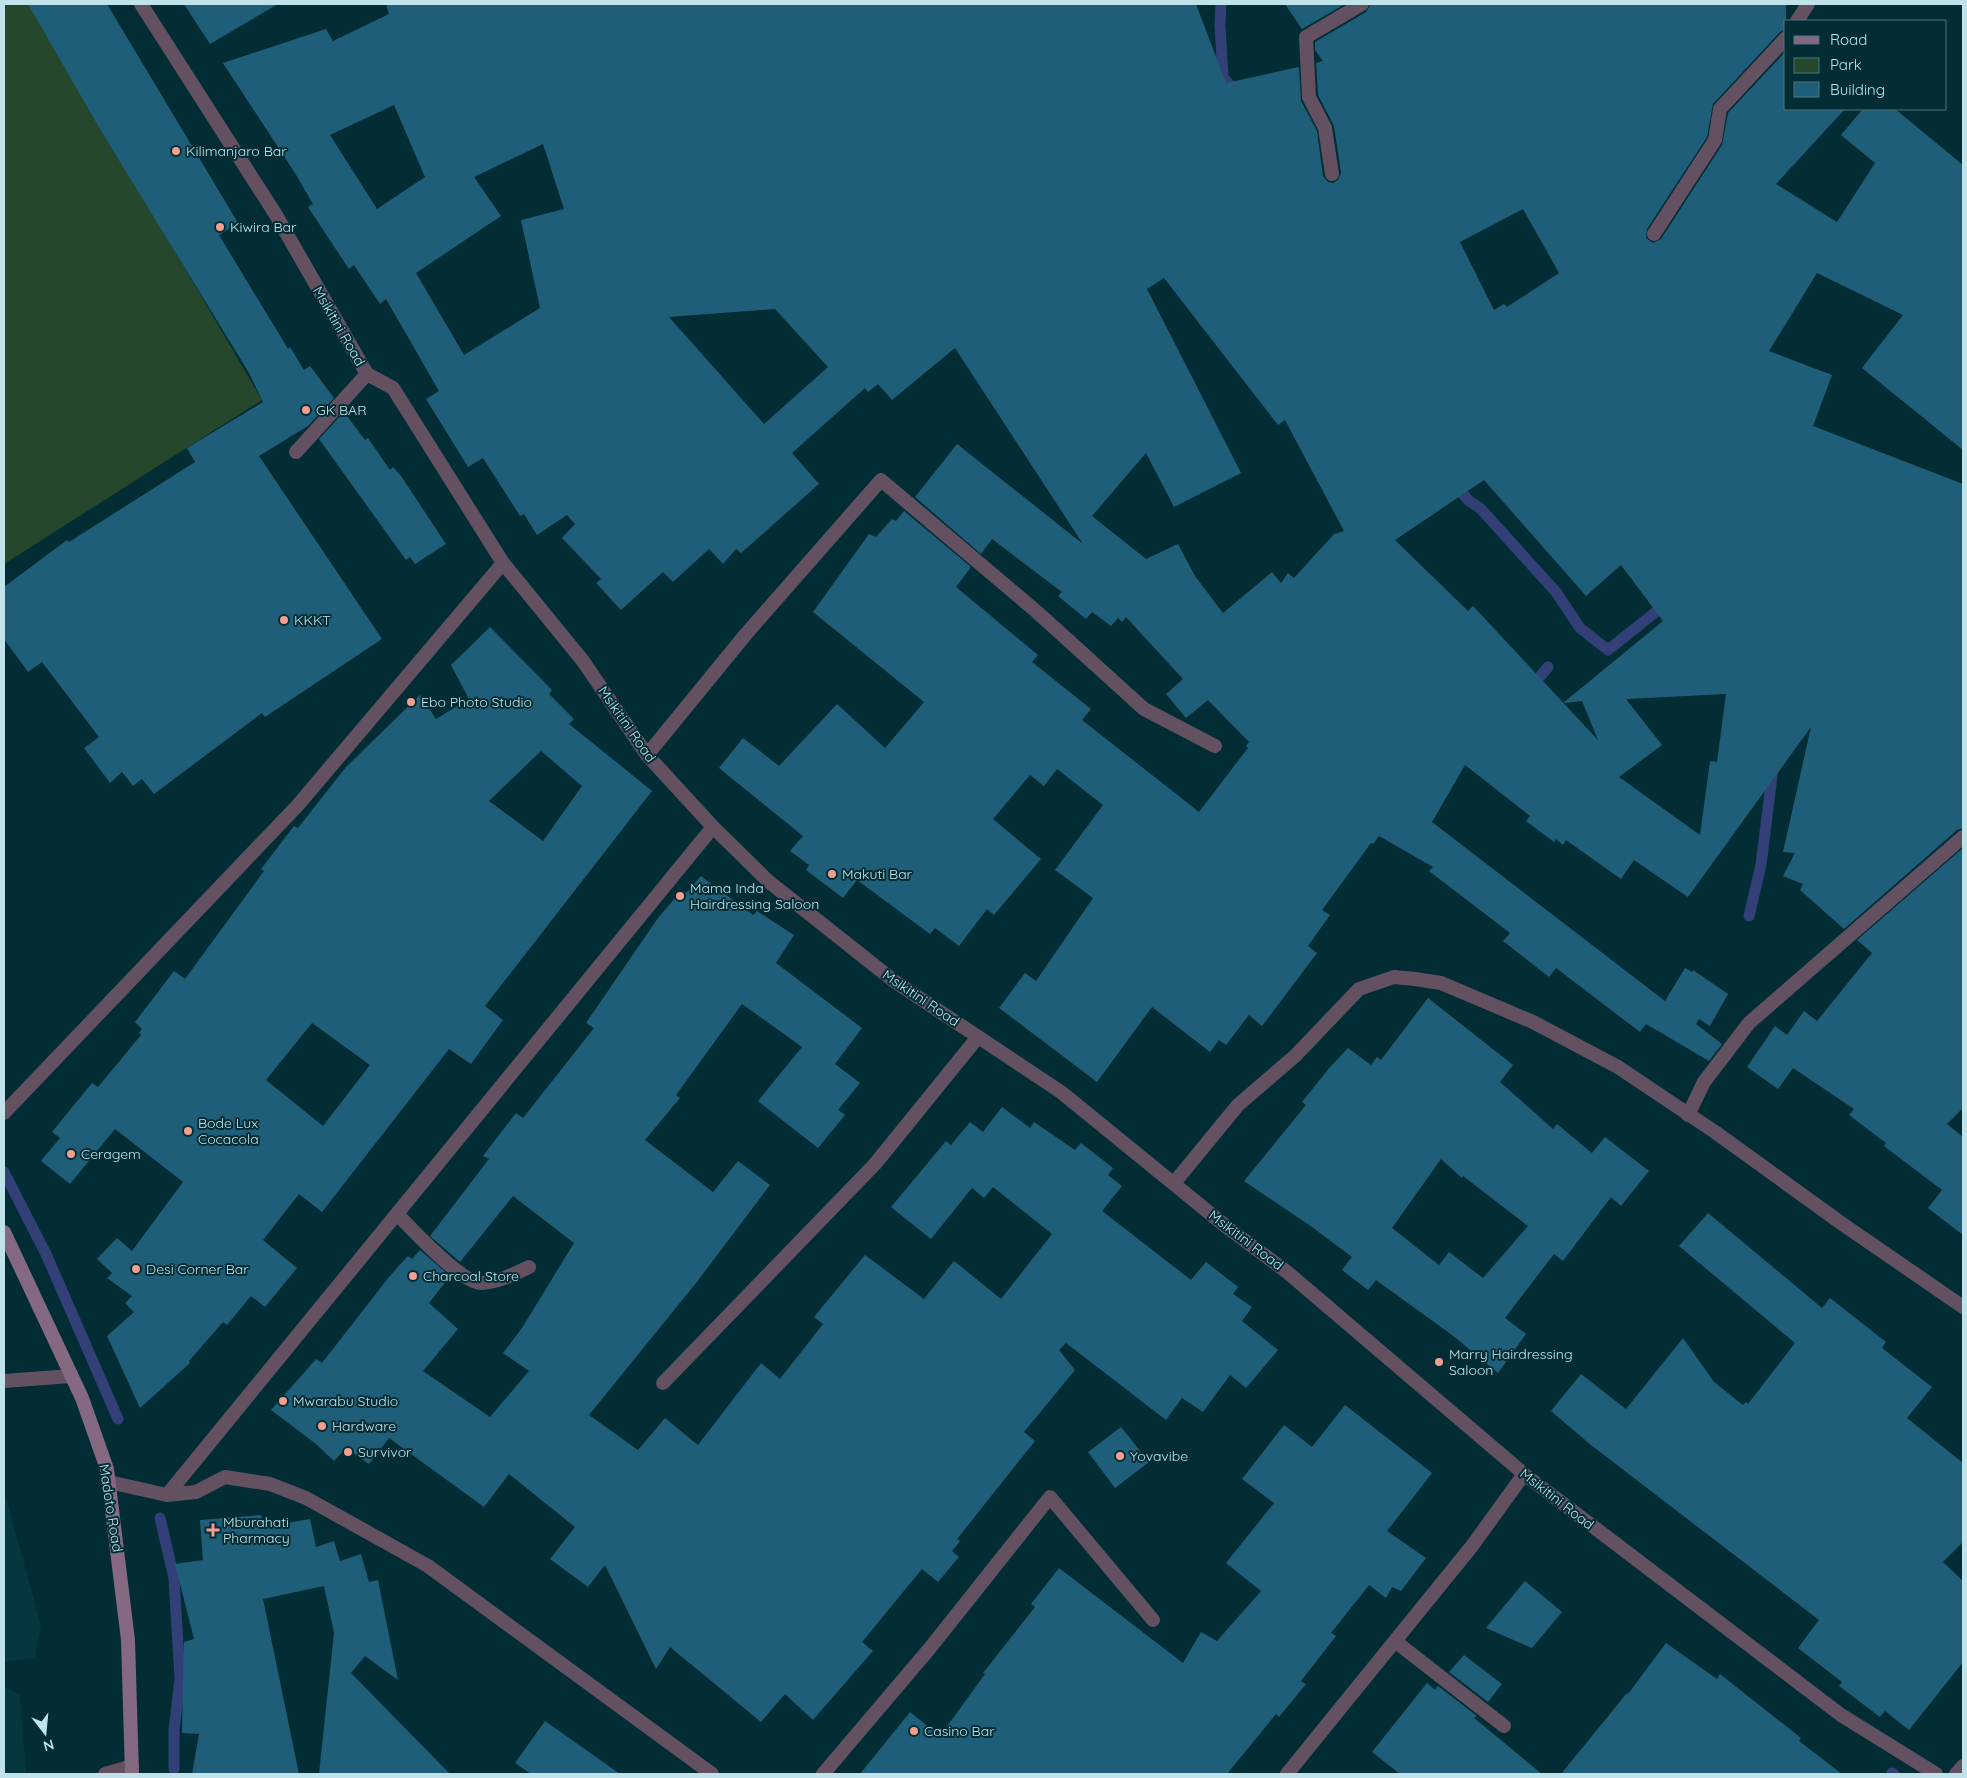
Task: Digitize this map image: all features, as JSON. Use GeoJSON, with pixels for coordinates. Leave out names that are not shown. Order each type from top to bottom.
{"type":"FeatureCollection","features":[{"type":"Feature","properties":{"kind":"main road","name":"Madoto Road"},"geometry":{"type":"LineString","coordinates":[[4,1232],[71,1376],[107,1469],[128,1640],[132,1770]]}},
{"type":"Feature","properties":{"kind":"street","name":"Msikitini Road"},"geometry":{"type":"LineString","coordinates":[[140,4],[276,215],[367,374],[393,388],[502,563],[583,661],[647,755],[713,827],[768,881],[894,981],[1061,1092],[1364,1335],[1524,1474],[1842,1715],[1936,1774]]}},
{"type":"Feature","properties":{"kind":"street"},"geometry":{"type":"LineString","coordinates":[[1332,174],[1325,128],[1309,98],[1306,37],[1362,4]]}},
{"type":"Feature","properties":{"kind":"street"},"geometry":{"type":"LineString","coordinates":[[1798,20],[1808,4]]}},
{"type":"Feature","properties":{"kind":"street"},"geometry":{"type":"LineString","coordinates":[[1654,234],[1715,140],[1720,109],[1784,40]]}},
{"type":"Feature","properties":{"kind":"street"},"geometry":{"type":"LineString","coordinates":[[296,452],[367,374]]}},
{"type":"Feature","properties":{"kind":"street"},"geometry":{"type":"LineString","coordinates":[[647,755],[746,634],[881,480],[1037,612],[1144,709],[1215,746]]}},
{"type":"Feature","properties":{"kind":"street"},"geometry":{"type":"LineString","coordinates":[[4,1113],[298,805],[502,563]]}},
{"type":"Feature","properties":{"kind":"street"},"geometry":{"type":"LineString","coordinates":[[167,1496],[713,827]]}},
{"type":"Feature","properties":{"kind":"street"},"geometry":{"type":"LineString","coordinates":[[1688,1115],[1704,1082],[1749,1023],[1963,836]]}},
{"type":"Feature","properties":{"kind":"street"},"geometry":{"type":"LineString","coordinates":[[1174,1183],[1238,1105],[1296,1055],[1359,989],[1394,976],[1440,983],[1533,1022],[1618,1068],[1963,1307]]}},
{"type":"Feature","properties":{"kind":"street"},"geometry":{"type":"LineString","coordinates":[[663,1382],[875,1164],[978,1037]]}},
{"type":"Feature","properties":{"kind":"street"},"geometry":{"type":"LineString","coordinates":[[397,1214],[463,1277],[480,1283],[507,1278],[529,1266]]}},
{"type":"Feature","properties":{"kind":"street"},"geometry":{"type":"LineString","coordinates":[[4,1381],[71,1376]]}},
{"type":"Feature","properties":{"kind":"street"},"geometry":{"type":"LineString","coordinates":[[1287,1774],[1472,1546],[1524,1474]]}},
{"type":"Feature","properties":{"kind":"street"},"geometry":{"type":"LineString","coordinates":[[109,1482],[167,1496],[196,1492],[225,1477],[270,1484],[306,1498],[428,1566],[712,1774]]}},
{"type":"Feature","properties":{"kind":"street"},"geometry":{"type":"LineString","coordinates":[[823,1774],[930,1648],[1050,1497],[1153,1620]]}},
{"type":"Feature","properties":{"kind":"street"},"geometry":{"type":"LineString","coordinates":[[1396,1642],[1504,1726]]}},
{"type":"Feature","properties":{"kind":"street"},"geometry":{"type":"LineString","coordinates":[[1956,1774],[1963,1766]]}},
{"type":"Feature","properties":{"kind":"street"},"geometry":{"type":"LineString","coordinates":[[105,1774],[132,1770]]}},
{"type":"Feature","properties":{"kind":"shaded area"},"geometry":{"type":"Polygon","coordinates":[[[4,1490],[41,1626],[35,1658],[4,1662],[4,1490]]]}},
{"type":"Feature","properties":{"kind":"shaded area"},"geometry":{"type":"Polygon","coordinates":[[[4,1687],[20,1695],[26,1774],[4,1774],[4,1687]]]}},
{"type":"Feature","properties":{"kind":"green space"},"geometry":{"type":"Polygon","coordinates":[[[4,4],[30,4],[262,400],[4,564],[4,4]]]}},
{"type":"Feature","properties":{"kind":"building"},"geometry":{"type":"Polygon","coordinates":[[[28,4],[107,4],[238,223],[219,235],[288,349],[290,347],[304,370],[310,366],[334,398],[308,426],[259,456],[382,639],[265,717],[262,713],[154,794],[142,779],[133,786],[122,772],[110,783],[84,748],[99,737],[42,662],[28,672],[4,639],[4,587],[67,540],[69,542],[195,462],[187,448],[263,402],[249,373],[100,129],[28,4]]]}},
{"type":"Feature","properties":{"kind":"building"},"geometry":{"type":"Polygon","coordinates":[[[184,4],[278,4],[210,44],[184,4]]]}},
{"type":"Feature","properties":{"kind":"building"},"geometry":{"type":"Polygon","coordinates":[[[386,4],[1196,4],[1226,83],[1299,67],[1301,101],[1317,131],[1323,176],[1328,182],[1333,183],[1338,180],[1341,173],[1334,126],[1318,95],[1316,63],[1323,61],[1315,50],[1315,42],[1366,12],[1371,4],[1786,4],[1784,30],[1780,32],[1713,104],[1707,137],[1647,229],[1646,238],[1653,243],[1661,239],[1722,145],[1728,113],[1784,53],[1784,110],[1844,110],[1776,184],[1837,222],[1875,163],[1841,135],[1862,110],[1896,110],[1963,165],[1963,450],[1862,368],[1903,315],[1817,273],[1769,351],[1832,375],[1813,426],[1963,484],[1963,828],[1957,830],[1844,929],[1800,890],[1803,884],[1783,876],[1795,853],[1783,852],[1811,727],[1688,897],[1634,860],[1621,879],[1566,840],[1563,845],[1556,839],[1554,842],[1526,821],[1530,816],[1465,765],[1432,822],[1665,1001],[1685,968],[1692,972],[1693,970],[1728,994],[1710,1026],[1699,1019],[1696,1024],[1722,1044],[1709,1061],[1646,1024],[1640,1032],[1556,968],[1549,977],[1503,941],[1510,933],[1429,871],[1433,867],[1379,836],[1373,844],[1371,843],[1322,910],[1330,915],[1308,946],[1317,953],[1262,1026],[1249,1015],[1226,1045],[1219,1040],[1210,1052],[1152,1007],[1097,1082],[999,1008],[1025,973],[1036,981],[1093,898],[1055,870],[1103,805],[1057,769],[1044,786],[1030,775],[993,819],[1041,859],[994,915],[987,909],[959,946],[935,928],[930,934],[857,880],[843,898],[806,870],[809,865],[790,851],[803,836],[719,768],[743,738],[779,766],[837,704],[885,748],[924,702],[813,612],[869,534],[876,537],[892,519],[896,521],[904,511],[971,567],[956,587],[1038,655],[1032,662],[1091,709],[1082,720],[1199,812],[1248,748],[1246,746],[1249,742],[1208,700],[1186,718],[1166,694],[1183,679],[1126,617],[1122,622],[1118,618],[1111,626],[1092,612],[1086,619],[1058,596],[1062,592],[992,539],[981,554],[915,497],[957,444],[1083,544],[955,348],[892,400],[878,384],[868,392],[865,388],[792,453],[819,484],[741,553],[736,549],[723,564],[709,549],[673,582],[663,572],[621,610],[596,583],[601,579],[562,538],[575,524],[567,515],[537,535],[524,514],[520,516],[483,458],[468,467],[426,399],[439,391],[386,299],[380,304],[354,265],[349,269],[308,207],[313,204],[295,173],[223,63],[326,29],[333,41],[389,14],[386,4]],[[394,105],[330,135],[377,209],[425,177],[394,105]],[[543,144],[474,177],[501,216],[416,273],[464,355],[540,308],[521,220],[564,209],[543,144]],[[1523,209],[1460,242],[1494,310],[1504,304],[1507,307],[1559,273],[1523,209]],[[1164,278],[1147,289],[1241,473],[1174,507],[1146,453],[1092,516],[1146,559],[1178,544],[1195,576],[1223,613],[1272,572],[1281,583],[1288,573],[1294,578],[1334,534],[1344,531],[1285,420],[1278,425],[1164,278]],[[775,309],[669,317],[764,424],[828,367],[775,309]],[[1484,480],[1395,540],[1468,611],[1473,606],[1563,703],[1663,621],[1621,565],[1586,596],[1484,480]],[[1726,694],[1626,699],[1662,745],[1619,777],[1700,835],[1710,761],[1717,762],[1726,694]],[[1582,701],[1563,703],[1598,740],[1582,701]]]}},
{"type":"Feature","properties":{"kind":"building"},"geometry":{"type":"Polygon","coordinates":[[[1285,4],[1345,4],[1302,29],[1285,4]]]}},
{"type":"Feature","properties":{"kind":"building"},"geometry":{"type":"Polygon","coordinates":[[[344,412],[365,440],[368,438],[390,470],[393,467],[401,476],[446,544],[415,564],[410,557],[406,560],[319,439],[344,412]]]}},
{"type":"Feature","properties":{"kind":"building"},"geometry":{"type":"Polygon","coordinates":[[[490,627],[552,690],[549,694],[574,719],[569,724],[652,791],[485,1006],[503,1020],[471,1064],[449,1049],[322,1212],[299,1194],[263,1240],[297,1268],[265,1307],[251,1296],[227,1325],[223,1322],[189,1361],[190,1363],[140,1408],[107,1336],[134,1312],[125,1303],[132,1296],[107,1278],[112,1273],[97,1259],[117,1238],[132,1251],[183,1182],[115,1129],[70,1184],[41,1161],[60,1138],[52,1132],[92,1083],[98,1087],[141,1035],[139,1033],[142,1029],[135,1022],[174,971],[185,979],[264,871],[261,869],[294,826],[298,828],[346,767],[420,695],[436,719],[469,699],[451,665],[490,627]],[[541,751],[489,801],[543,841],[582,786],[541,751]],[[312,1023],[266,1080],[323,1126],[370,1065],[312,1023]]]}},
{"type":"Feature","properties":{"kind":"building"},"geometry":{"type":"Polygon","coordinates":[[[1963,848],[1963,1108],[1947,1124],[1963,1137],[1963,1235],[1928,1208],[1942,1190],[1884,1146],[1886,1143],[1849,1115],[1854,1109],[1793,1068],[1778,1089],[1747,1067],[1775,1026],[1787,1035],[1804,1011],[1817,1021],[1872,953],[1857,940],[1963,848]]]}},
{"type":"Feature","properties":{"kind":"building"},"geometry":{"type":"Polygon","coordinates":[[[701,876],[753,915],[757,911],[794,935],[776,963],[862,1028],[835,1064],[860,1083],[838,1110],[845,1115],[818,1148],[758,1101],[802,1047],[742,1004],[676,1095],[680,1098],[645,1140],[713,1192],[738,1161],[770,1185],[696,1283],[589,1415],[638,1450],[665,1418],[698,1445],[761,1363],[780,1379],[823,1324],[814,1317],[865,1255],[924,1299],[954,1261],[1001,1299],[1052,1234],[993,1187],[984,1198],[972,1188],[931,1239],[891,1207],[946,1141],[951,1145],[970,1122],[983,1132],[1002,1107],[1030,1128],[1034,1122],[1075,1150],[1081,1143],[1113,1168],[1108,1175],[1122,1186],[1102,1211],[1191,1280],[1206,1262],[1238,1287],[1233,1294],[1252,1307],[1242,1321],[1278,1350],[1246,1388],[1230,1375],[1203,1412],[1182,1398],[1166,1420],[1066,1343],[1059,1350],[1075,1370],[1024,1432],[1035,1441],[957,1539],[960,1541],[952,1551],[959,1557],[938,1582],[922,1569],[862,1642],[873,1651],[813,1720],[785,1694],[761,1722],[670,1647],[656,1669],[605,1565],[588,1587],[550,1559],[575,1527],[509,1474],[484,1507],[389,1438],[369,1464],[346,1448],[334,1461],[316,1444],[271,1410],[316,1359],[322,1363],[389,1277],[408,1256],[412,1259],[420,1250],[450,1276],[429,1303],[458,1329],[423,1371],[490,1417],[529,1371],[503,1353],[522,1328],[574,1243],[513,1196],[460,1262],[430,1236],[489,1159],[483,1156],[516,1113],[523,1118],[594,1028],[586,1023],[658,918],[682,890],[686,893],[701,876]]]}},
{"type":"Feature","properties":{"kind":"building"},"geometry":{"type":"Polygon","coordinates":[[[1428,998],[1513,1065],[1500,1082],[1553,1129],[1557,1124],[1592,1153],[1605,1137],[1649,1171],[1621,1206],[1611,1197],[1563,1261],[1554,1254],[1505,1318],[1526,1334],[1498,1373],[1452,1335],[1376,1280],[1368,1290],[1342,1270],[1352,1257],[1312,1227],[1244,1181],[1306,1105],[1302,1102],[1348,1048],[1371,1065],[1377,1057],[1381,1060],[1428,998]],[[1441,1159],[1392,1228],[1439,1265],[1449,1252],[1483,1278],[1528,1226],[1463,1176],[1462,1178],[1441,1159]]]}},
{"type":"Feature","properties":{"kind":"building"},"geometry":{"type":"Polygon","coordinates":[[[1708,1213],[1822,1308],[1830,1298],[1886,1342],[1882,1348],[1932,1387],[1907,1418],[1963,1463],[1963,1542],[1943,1562],[1963,1581],[1963,1662],[1909,1730],[1885,1711],[1880,1717],[1839,1686],[1842,1682],[1798,1648],[1819,1620],[1591,1445],[1551,1411],[1581,1374],[1626,1409],[1683,1338],[1714,1382],[1743,1405],[1746,1402],[1748,1404],[1795,1343],[1679,1246],[1708,1213]]]}},
{"type":"Feature","properties":{"kind":"building"},"geometry":{"type":"Polygon","coordinates":[[[1345,1405],[1432,1473],[1387,1531],[1426,1558],[1401,1591],[1392,1587],[1386,1598],[1369,1585],[1331,1633],[1336,1636],[1301,1681],[1306,1684],[1279,1717],[1276,1714],[1227,1774],[860,1774],[910,1712],[940,1736],[985,1674],[983,1673],[1035,1607],[1031,1604],[1059,1568],[1183,1663],[1201,1632],[1217,1641],[1261,1591],[1226,1563],[1274,1503],[1242,1479],[1284,1425],[1312,1447],[1345,1405]]]}},
{"type":"Feature","properties":{"kind":"building","name":"Yovavibe"},"geometry":{"type":"Polygon","coordinates":[[[1121,1427],[1149,1462],[1115,1488],[1088,1452],[1121,1427]]]}},
{"type":"Feature","properties":{"kind":"building"},"geometry":{"type":"Polygon","coordinates":[[[261,1515],[265,1527],[310,1519],[316,1547],[334,1541],[340,1561],[361,1554],[369,1582],[378,1580],[398,1680],[365,1656],[351,1673],[450,1774],[319,1774],[334,1633],[324,1586],[263,1599],[299,1774],[192,1774],[199,1734],[182,1733],[184,1642],[194,1639],[175,1564],[203,1560],[200,1520],[261,1515]]]}},
{"type":"Feature","properties":{"kind":"building"},"geometry":{"type":"Polygon","coordinates":[[[1525,1581],[1562,1612],[1532,1648],[1486,1628],[1525,1581]]]}},
{"type":"Feature","properties":{"kind":"building"},"geometry":{"type":"Polygon","coordinates":[[[1666,1643],[1717,1679],[1720,1674],[1801,1738],[1799,1741],[1842,1774],[1561,1774],[1628,1694],[1666,1643]]]}},
{"type":"Feature","properties":{"kind":"building"},"geometry":{"type":"Polygon","coordinates":[[[1464,1655],[1502,1684],[1488,1702],[1449,1672],[1464,1655]]]}},
{"type":"Feature","properties":{"kind":"building"},"geometry":{"type":"Polygon","coordinates":[[[1427,1683],[1435,1690],[1438,1686],[1477,1716],[1474,1718],[1542,1774],[1400,1774],[1372,1752],[1427,1683]]]}},
{"type":"Feature","properties":{"kind":"building"},"geometry":{"type":"Polygon","coordinates":[[[545,1721],[620,1774],[531,1774],[515,1763],[545,1721]]]}},
{"type":"Feature","properties":{"kind":"waterway"},"geometry":{"type":"LineString","coordinates":[[1221,4],[1220,25],[1223,77],[1236,93]]}},
{"type":"Feature","properties":{"kind":"waterway"},"geometry":{"type":"LineString","coordinates":[[1454,482],[1468,500],[1481,509],[1556,592],[1580,628],[1608,650],[1667,603]]}},
{"type":"Feature","properties":{"kind":"waterway"},"geometry":{"type":"LineString","coordinates":[[1531,688],[1548,667]]}},
{"type":"Feature","properties":{"kind":"waterway"},"geometry":{"type":"LineString","coordinates":[[1749,916],[1761,865],[1773,768]]}},
{"type":"Feature","properties":{"kind":"waterway"},"geometry":{"type":"LineString","coordinates":[[4,1172],[46,1254],[118,1419]]}},
{"type":"Feature","properties":{"kind":"waterway"},"geometry":{"type":"LineString","coordinates":[[160,1518],[174,1578],[180,1679],[174,1730],[174,1769]]}},
{"type":"Feature","properties":{"kind":"place","name":"Kilimanjaro Bar"},"geometry":{"type":"Point","coordinates":[176,151]}},
{"type":"Feature","properties":{"kind":"place","name":"Kiwira Bar"},"geometry":{"type":"Point","coordinates":[220,227]}},
{"type":"Feature","properties":{"kind":"place","name":"GK BAR"},"geometry":{"type":"Point","coordinates":[306,410]}},
{"type":"Feature","properties":{"kind":"place","name":"KKKT"},"geometry":{"type":"Point","coordinates":[284,620]}},
{"type":"Feature","properties":{"kind":"place","name":"Ebo Photo Studio"},"geometry":{"type":"Point","coordinates":[411,702]}},
{"type":"Feature","properties":{"kind":"place","name":"Makuti Bar"},"geometry":{"type":"Point","coordinates":[832,874]}},
{"type":"Feature","properties":{"kind":"place","name":"Mama Inda Hairdressing Saloon"},"geometry":{"type":"Point","coordinates":[680,896]}},
{"type":"Feature","properties":{"kind":"place","name":"Bode Lux Cocacola"},"geometry":{"type":"Point","coordinates":[188,1131]}},
{"type":"Feature","properties":{"kind":"place","name":"Ceragem"},"geometry":{"type":"Point","coordinates":[71,1154]}},
{"type":"Feature","properties":{"kind":"place","name":"Desi Corner Bar"},"geometry":{"type":"Point","coordinates":[136,1269]}},
{"type":"Feature","properties":{"kind":"place","name":"Charcoal Store"},"geometry":{"type":"Point","coordinates":[413,1276]}},
{"type":"Feature","properties":{"kind":"place","name":"Marry Hairdressing Saloon"},"geometry":{"type":"Point","coordinates":[1439,1362]}},
{"type":"Feature","properties":{"kind":"place","name":"Mwarabu Studio"},"geometry":{"type":"Point","coordinates":[283,1401]}},
{"type":"Feature","properties":{"kind":"place","name":"Hardware"},"geometry":{"type":"Point","coordinates":[322,1426]}},
{"type":"Feature","properties":{"kind":"place","name":"Survivor"},"geometry":{"type":"Point","coordinates":[348,1452]}},
{"type":"Feature","properties":{"kind":"place","name":"Yovavibe"},"geometry":{"type":"Point","coordinates":[1120,1456]}},
{"type":"Feature","properties":{"kind":"place","name":"Mburahati Pharmacy"},"geometry":{"type":"Point","coordinates":[213,1530]}},
{"type":"Feature","properties":{"kind":"place","name":"Casino Bar"},"geometry":{"type":"Point","coordinates":[914,1731]}}]}
